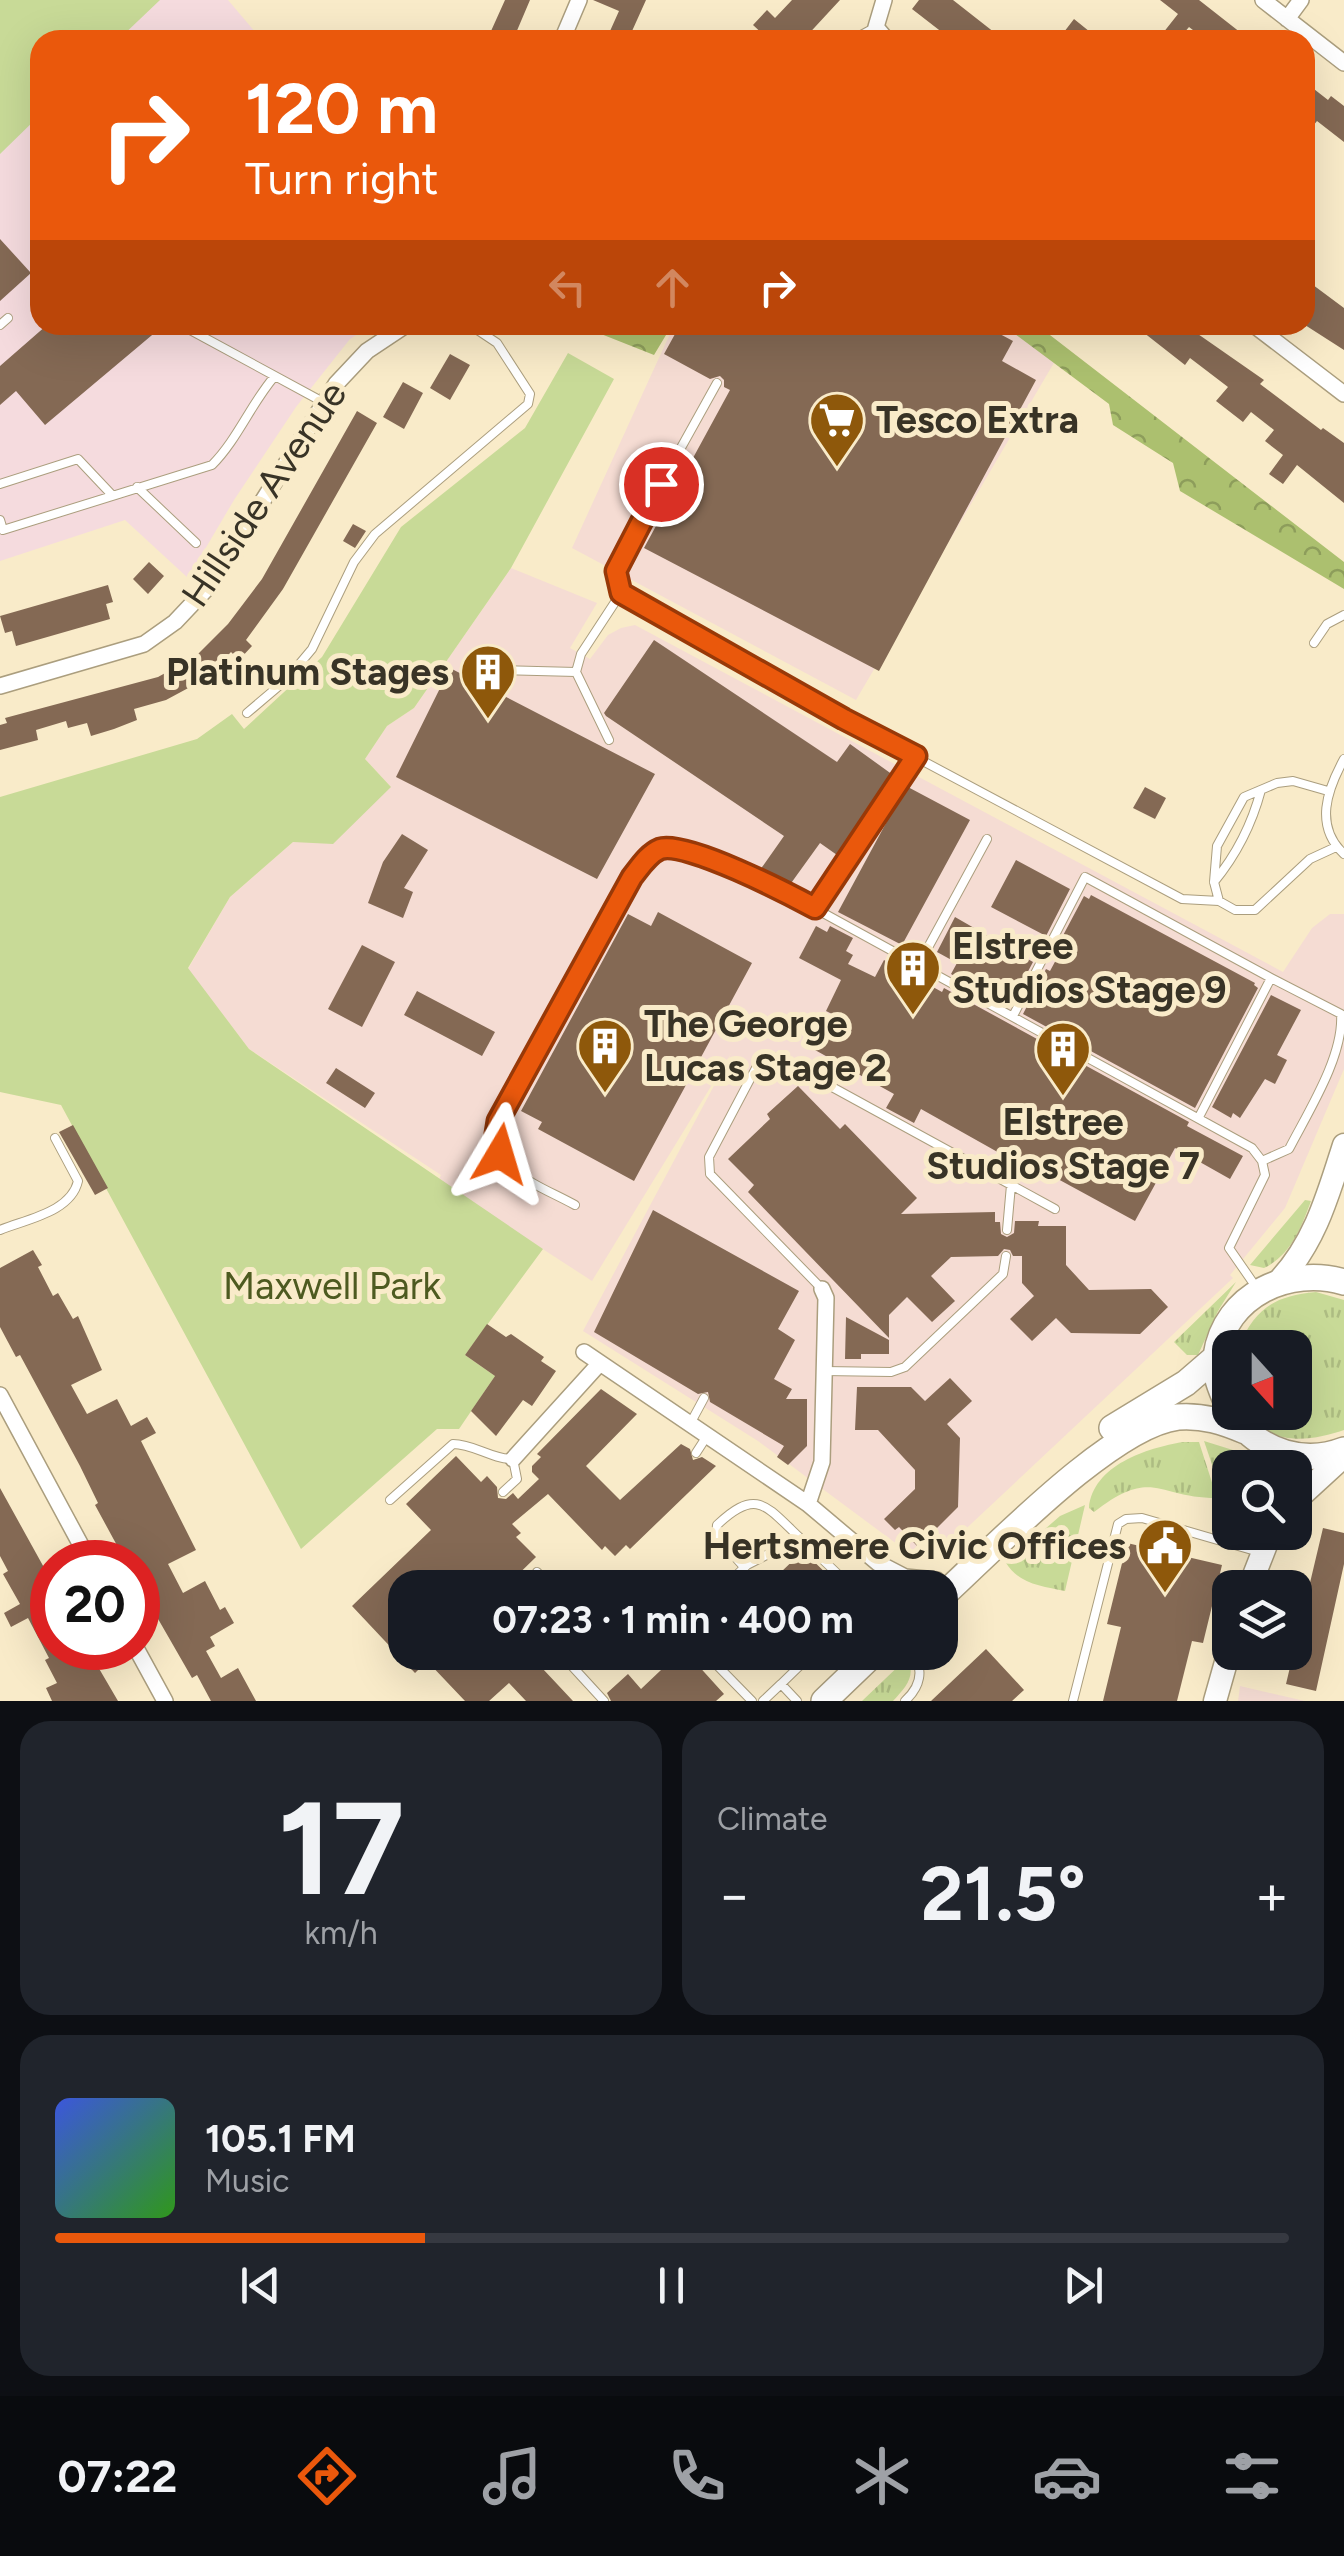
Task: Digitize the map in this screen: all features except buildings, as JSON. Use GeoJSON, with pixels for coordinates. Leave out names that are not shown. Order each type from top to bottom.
{"type":"FeatureCollection","features":[{"type":"Feature","properties":{"kind":"main road"},"geometry":{"type":"LineString","coordinates":[[1227,1330],[1242,1306],[1299,1260],[1314,1233],[1344,1146]]}},
{"type":"Feature","properties":{"kind":"main road"},"geometry":{"type":"LineString","coordinates":[[1269,1286],[1301,1276],[1324,1276],[1344,1282]]}},
{"type":"Feature","properties":{"kind":"main road"},"geometry":{"type":"LineString","coordinates":[[955,1570],[1103,1433],[1186,1383],[1212,1361]]}},
{"type":"Feature","properties":{"kind":"main road"},"geometry":{"type":"LineString","coordinates":[[958,1570],[1112,1445],[1146,1426],[1179,1417],[1217,1419],[1285,1454],[1307,1458],[1344,1453]]}},
{"type":"Feature","properties":{"kind":"main road"},"geometry":{"type":"LineString","coordinates":[[1312,1484],[1344,1453]]}},
{"type":"Feature","properties":{"kind":"main road"},"geometry":{"type":"LineString","coordinates":[[824,1701],[858,1670]]}},
{"type":"Feature","properties":{"kind":"main road"},"geometry":{"type":"LineString","coordinates":[[1218,1700],[1225,1670]]}},
{"type":"Feature","properties":{"kind":"street"},"geometry":{"type":"LineString","coordinates":[[566,30],[579,0]]}},
{"type":"Feature","properties":{"kind":"street"},"geometry":{"type":"LineString","coordinates":[[882,30],[884,0]]}},
{"type":"Feature","properties":{"kind":"street"},"geometry":{"type":"LineString","coordinates":[[1263,0],[1303,30]]}},
{"type":"Feature","properties":{"kind":"street"},"geometry":{"type":"LineString","coordinates":[[1287,18],[1300,0]]}},
{"type":"Feature","properties":{"kind":"street"},"geometry":{"type":"LineString","coordinates":[[1315,40],[1344,62]]}},
{"type":"Feature","properties":{"kind":"street","name":"Hillside Avenue"},"geometry":{"type":"LineString","coordinates":[[0,686],[144,644],[175,622],[210,585],[323,402],[367,352],[392,335]]}},
{"type":"Feature","properties":{"kind":"street"},"geometry":{"type":"LineString","coordinates":[[1267,335],[1344,394]]}},
{"type":"Feature","properties":{"kind":"street"},"geometry":{"type":"LineString","coordinates":[[808,1504],[822,1462],[826,1298],[822,1289]]}},
{"type":"Feature","properties":{"kind":"street"},"geometry":{"type":"LineString","coordinates":[[584,1352],[808,1504],[892,1570]]}},
{"type":"Feature","properties":{"kind":"street"},"geometry":{"type":"LineString","coordinates":[[513,1459],[600,1363]]}},
{"type":"Feature","properties":{"kind":"street"},"geometry":{"type":"LineString","coordinates":[[0,1395],[78,1540]]}},
{"type":"Feature","properties":{"kind":"street"},"geometry":{"type":"LineString","coordinates":[[878,1562],[883,1570]]}},
{"type":"Feature","properties":{"kind":"street"},"geometry":{"type":"LineString","coordinates":[[148,1670],[164,1701]]}},
{"type":"Feature","properties":{"kind":"lane"},"geometry":{"type":"LineString","coordinates":[[0,326],[8,318]]}},
{"type":"Feature","properties":{"kind":"lane"},"geometry":{"type":"LineString","coordinates":[[199,335],[323,402]]}},
{"type":"Feature","properties":{"kind":"lane"},"geometry":{"type":"LineString","coordinates":[[247,713],[286,680],[312,649],[354,562],[376,534],[528,404],[530,394],[497,344],[484,335]]}},
{"type":"Feature","properties":{"kind":"lane"},"geometry":{"type":"LineString","coordinates":[[0,520],[3,530],[212,465],[254,400],[274,377]]}},
{"type":"Feature","properties":{"kind":"lane"},"geometry":{"type":"LineString","coordinates":[[609,740],[576,672],[580,654],[621,593],[616,571],[624,552],[717,383]]}},
{"type":"Feature","properties":{"kind":"lane"},"geometry":{"type":"LineString","coordinates":[[0,484],[78,458],[112,495]]}},
{"type":"Feature","properties":{"kind":"lane"},"geometry":{"type":"LineString","coordinates":[[137,487],[196,543]]}},
{"type":"Feature","properties":{"kind":"lane"},"geometry":{"type":"LineString","coordinates":[[621,593],[844,719],[1166,892],[1195,901],[1219,900],[1235,910],[1254,910],[1310,859],[1336,846]]}},
{"type":"Feature","properties":{"kind":"lane"},"geometry":{"type":"LineString","coordinates":[[1314,642],[1327,624],[1344,615]]}},
{"type":"Feature","properties":{"kind":"lane"},"geometry":{"type":"LineString","coordinates":[[482,676],[502,670],[576,672]]}},
{"type":"Feature","properties":{"kind":"lane"},"geometry":{"type":"LineString","coordinates":[[815,908],[916,756]]}},
{"type":"Feature","properties":{"kind":"lane"},"geometry":{"type":"LineString","coordinates":[[1344,759],[1328,791],[1324,816],[1336,846],[1344,854]]}},
{"type":"Feature","properties":{"kind":"lane"},"geometry":{"type":"LineString","coordinates":[[1219,900],[1214,882],[1217,846],[1244,797],[1293,781],[1328,791]]}},
{"type":"Feature","properties":{"kind":"lane"},"geometry":{"type":"LineString","coordinates":[[1214,882],[1254,818],[1262,790]]}},
{"type":"Feature","properties":{"kind":"lane"},"geometry":{"type":"LineString","coordinates":[[920,964],[987,839]]}},
{"type":"Feature","properties":{"kind":"lane"},"geometry":{"type":"LineString","coordinates":[[575,1205],[508,1164],[495,1140],[498,1121],[632,877],[646,859],[659,850],[675,847],[746,874],[815,908],[1252,1148],[1262,1161],[1265,1175],[1229,1248],[1269,1286]]}},
{"type":"Feature","properties":{"kind":"lane"},"geometry":{"type":"LineString","coordinates":[[1014,1016],[1085,877],[1341,1014],[1342,1027],[1327,1076],[1289,1149],[1262,1161]]}},
{"type":"Feature","properties":{"kind":"lane"},"geometry":{"type":"LineString","coordinates":[[1199,1118],[1271,978]]}},
{"type":"Feature","properties":{"kind":"lane"},"geometry":{"type":"LineString","coordinates":[[822,1289],[710,1174],[710,1157],[757,1066],[767,1057],[779,1058],[1055,1210]]}},
{"type":"Feature","properties":{"kind":"lane"},"geometry":{"type":"LineString","coordinates":[[0,1230],[64,1204],[74,1195],[78,1182],[55,1138]]}},
{"type":"Feature","properties":{"kind":"lane"},"geometry":{"type":"LineString","coordinates":[[1008,1230],[1011,1185]]}},
{"type":"Feature","properties":{"kind":"lane"},"geometry":{"type":"LineString","coordinates":[[824,1371],[891,1372],[905,1367],[1002,1274],[1006,1256]]}},
{"type":"Feature","properties":{"kind":"lane"},"geometry":{"type":"LineString","coordinates":[[690,1424],[704,1398]]}},
{"type":"Feature","properties":{"kind":"lane"},"geometry":{"type":"LineString","coordinates":[[696,1453],[707,1436]]}},
{"type":"Feature","properties":{"kind":"lane"},"geometry":{"type":"LineString","coordinates":[[390,1500],[452,1444],[462,1444],[498,1459],[513,1459],[517,1478],[502,1492]]}},
{"type":"Feature","properties":{"kind":"lane"},"geometry":{"type":"LineString","coordinates":[[744,1567],[716,1536],[717,1526],[734,1509],[751,1502],[766,1505],[833,1570]]}},
{"type":"Feature","properties":{"kind":"lane"},"geometry":{"type":"LineString","coordinates":[[1073,1701],[1118,1524],[1142,1518],[1212,1537]]}},
{"type":"Feature","properties":{"kind":"lane"},"geometry":{"type":"LineString","coordinates":[[741,1570],[800,1538]]}},
{"type":"Feature","properties":{"kind":"lane"},"geometry":{"type":"LineString","coordinates":[[575,1670],[604,1701]]}},
{"type":"Feature","properties":{"kind":"lane"},"geometry":{"type":"LineString","coordinates":[[722,1670],[752,1701]]}},
{"type":"Feature","properties":{"kind":"lane"},"geometry":{"type":"LineString","coordinates":[[763,1701],[796,1670]]}},
{"type":"Feature","properties":{"kind":"lane"},"geometry":{"type":"LineString","coordinates":[[906,1701],[916,1691],[919,1670]]}},
{"type":"Feature","properties":{"kind":"lane"},"geometry":{"type":"LineString","coordinates":[[782,1684],[797,1701]]}},
{"type":"Feature","properties":{"kind":"shaded area"},"geometry":{"type":"Polygon","coordinates":[[[0,0],[228,0],[254,30],[30,30],[30,335],[356,335],[296,407],[188,578],[125,520],[0,561],[0,0]]]}},
{"type":"Feature","properties":{"kind":"shaded area","name":"Tesco Extra"},"geometry":{"type":"Polygon","coordinates":[[[669,335],[1018,335],[1055,361],[856,700],[572,548],[669,335]]]}},
{"type":"Feature","properties":{"kind":"shaded area"},"geometry":{"type":"Polygon","coordinates":[[[511,568],[597,603],[570,648],[590,659],[608,635],[635,625],[1283,972],[1312,928],[1330,914],[1344,914],[1344,1069],[1285,1208],[1230,1275],[1233,1278],[938,1555],[913,1556],[758,1441],[583,1331],[732,1052],[592,1281],[438,1181],[441,1175],[249,1049],[188,969],[230,897],[293,842],[390,786],[365,759],[387,726],[414,708],[511,568]]]}},
{"type":"Feature","properties":{"kind":"shaded area"},"geometry":{"type":"Polygon","coordinates":[[[1240,1686],[1305,1701],[1238,1701],[1240,1686]]]}},
{"type":"Feature","properties":{"kind":"green space"},"geometry":{"type":"Polygon","coordinates":[[[0,0],[160,0],[128,30],[30,30],[30,125],[0,154],[0,0]]]}},
{"type":"Feature","properties":{"kind":"green space"},"geometry":{"type":"Polygon","coordinates":[[[604,335],[666,335],[654,355],[604,335]]]}},
{"type":"Feature","properties":{"kind":"green space"},"geometry":{"type":"Polygon","coordinates":[[[1016,335],[1050,335],[1344,562],[1344,589],[1180,491],[1173,463],[1113,425],[1109,404],[1016,335]]]}},
{"type":"Feature","properties":{"kind":"green space","name":"Maxwell Park"},"geometry":{"type":"Polygon","coordinates":[[[568,353],[614,379],[511,568],[414,708],[387,726],[365,759],[391,787],[333,844],[293,842],[230,897],[188,968],[249,1049],[543,1249],[465,1355],[495,1376],[459,1429],[437,1429],[301,1549],[61,1105],[0,1092],[0,797],[197,739],[232,714],[244,729],[322,657],[401,527],[525,428],[568,353]]]}},
{"type":"Feature","properties":{"kind":"green space"},"geometry":{"type":"Polygon","coordinates":[[[1305,1200],[1311,1201],[1288,1248],[1264,1268],[1250,1265],[1305,1200]]]}},
{"type":"Feature","properties":{"kind":"green space"},"geometry":{"type":"Polygon","coordinates":[[[1236,1282],[1198,1355],[1187,1355],[1174,1342],[1236,1282]]]}},
{"type":"Feature","properties":{"kind":"green space"},"geometry":{"type":"Polygon","coordinates":[[[1316,1292],[1344,1300],[1344,1430],[1319,1437],[1292,1438],[1266,1430],[1312,1430],[1312,1330],[1247,1330],[1267,1307],[1288,1297],[1316,1292]]]}},
{"type":"Feature","properties":{"kind":"green space"},"geometry":{"type":"Polygon","coordinates":[[[1204,1441],[1233,1450],[1212,1450],[1212,1465],[1204,1441]]]}},
{"type":"Feature","properties":{"kind":"green space"},"geometry":{"type":"Polygon","coordinates":[[[1199,1442],[1212,1482],[1212,1498],[1143,1487],[1114,1498],[1094,1512],[1089,1508],[1100,1480],[1111,1470],[1154,1449],[1199,1442]]]}},
{"type":"Feature","properties":{"kind":"green space"},"geometry":{"type":"Polygon","coordinates":[[[1085,1505],[1065,1591],[1032,1583],[1011,1570],[1006,1563],[1060,1516],[1085,1505]]]}},
{"type":"Feature","properties":{"kind":"green space"},"geometry":{"type":"Polygon","coordinates":[[[894,1670],[911,1670],[893,1701],[862,1701],[894,1670]]]}},
{"type":"Feature","properties":{"kind":"place","name":"Tesco Extra"},"geometry":{"type":"Point","coordinates":[837,469]}},
{"type":"Feature","properties":{"kind":"place","name":"Platinum Stages"},"geometry":{"type":"Point","coordinates":[488,721]}},
{"type":"Feature","properties":{"kind":"place","name":"Elstree Studios Stage 9"},"geometry":{"type":"Point","coordinates":[913,1017]}},
{"type":"Feature","properties":{"kind":"place","name":"The George Lucas Stage 2"},"geometry":{"type":"Point","coordinates":[605,1095]}},
{"type":"Feature","properties":{"kind":"place","name":"Elstree Studios Stage 7"},"geometry":{"type":"Point","coordinates":[1063,1098]}},
{"type":"Feature","properties":{"kind":"place","name":"Hertsmere Civic Offices"},"geometry":{"type":"Point","coordinates":[1165,1595]}},
{"type":"Feature","properties":{"kind":"route"},"geometry":{"type":"LineString","coordinates":[[500,1154],[495,1140],[498,1121],[632,877],[646,859],[659,850],[675,847],[746,874],[815,908],[916,756],[621,593],[616,571],[661,484]]}}]}
